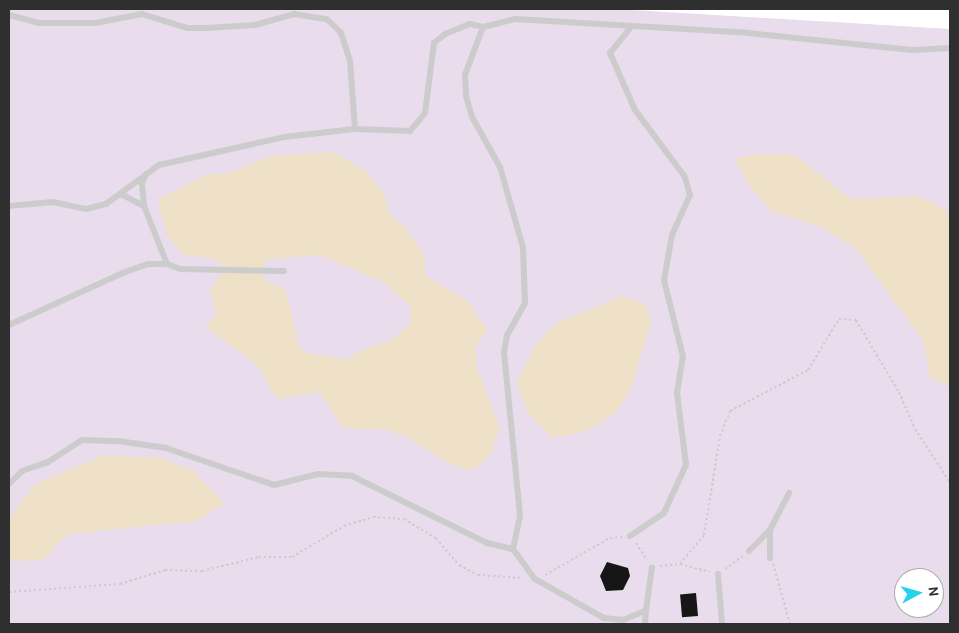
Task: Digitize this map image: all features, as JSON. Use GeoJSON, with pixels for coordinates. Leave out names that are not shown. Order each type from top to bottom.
{"type":"FeatureCollection","features":[{"type":"Feature","properties":{"kind":"lane"},"geometry":{"type":"LineString","coordinates":[[9,14],[38,23],[95,23],[142,14],[187,28],[255,25],[294,14],[327,19],[341,34],[350,61],[355,129]]}},
{"type":"Feature","properties":{"kind":"lane"},"geometry":{"type":"LineString","coordinates":[[9,206],[53,202],[86,209],[122,194],[148,172],[284,137],[355,129],[410,131],[425,113],[434,43],[470,24],[483,27],[514,19],[878,43],[912,50],[950,48]]}},
{"type":"Feature","properties":{"kind":"lane"},"geometry":{"type":"LineString","coordinates":[[483,27],[465,75],[466,96],[472,117],[500,167],[506,198],[522,231],[523,248],[526,303],[507,336],[504,352],[520,516],[513,549]]}},
{"type":"Feature","properties":{"kind":"lane"},"geometry":{"type":"LineString","coordinates":[[630,536],[664,513],[686,465],[677,393],[683,357],[664,280],[672,235],[690,194],[685,177],[634,110],[610,53],[631,27]]}},
{"type":"Feature","properties":{"kind":"lane"},"geometry":{"type":"LineString","coordinates":[[148,172],[142,183],[144,206],[167,264]]}},
{"type":"Feature","properties":{"kind":"lane"},"geometry":{"type":"LineString","coordinates":[[122,194],[144,206]]}},
{"type":"Feature","properties":{"kind":"lane"},"geometry":{"type":"LineString","coordinates":[[9,325],[125,272],[148,264],[167,264],[180,269],[284,271]]}},
{"type":"Feature","properties":{"kind":"lane"},"geometry":{"type":"LineString","coordinates":[[9,484],[22,471],[48,462],[82,440],[118,441],[166,448],[274,485],[318,474],[352,476],[487,544],[513,549],[535,579],[602,621],[624,620],[646,610]]}},
{"type":"Feature","properties":{"kind":"lane"},"geometry":{"type":"LineString","coordinates":[[749,551],[770,530],[789,493]]}},
{"type":"Feature","properties":{"kind":"lane"},"geometry":{"type":"LineString","coordinates":[[770,530],[770,558]]}},
{"type":"Feature","properties":{"kind":"lane"},"geometry":{"type":"LineString","coordinates":[[645,624],[652,567]]}},
{"type":"Feature","properties":{"kind":"lane"},"geometry":{"type":"LineString","coordinates":[[718,574],[722,624]]}},
{"type":"Feature","properties":{"kind":"path"},"geometry":{"type":"LineString","coordinates":[[680,564],[704,535],[720,436],[730,411],[804,374],[839,319],[856,320],[899,392],[914,429],[950,482]]}},
{"type":"Feature","properties":{"kind":"path"},"geometry":{"type":"LineString","coordinates":[[9,592],[120,584],[165,570],[202,571],[259,557],[292,557],[344,526],[373,517],[404,519],[436,538],[459,565],[478,575],[535,579],[610,538],[630,536],[652,567],[680,564],[718,574],[749,551]]}},
{"type":"Feature","properties":{"kind":"path"},"geometry":{"type":"LineString","coordinates":[[770,558],[790,624]]}},
{"type":"Feature","properties":{"kind":"shaded area"},"geometry":{"type":"Polygon","coordinates":[[[9,9],[615,9],[950,29],[950,624],[9,624],[9,9]]]}},
{"type":"Feature","properties":{"kind":"shaded area"},"geometry":{"type":"Polygon","coordinates":[[[335,152],[367,172],[387,199],[388,213],[404,226],[424,255],[426,276],[468,301],[487,330],[475,347],[478,371],[500,427],[491,453],[477,468],[465,470],[450,464],[405,436],[386,430],[343,428],[319,392],[277,399],[257,365],[206,327],[216,314],[210,290],[225,268],[215,259],[183,255],[166,234],[158,199],[208,174],[231,173],[270,156],[335,152]],[[319,255],[265,260],[263,279],[286,290],[299,346],[306,353],[350,360],[356,352],[392,340],[411,323],[410,306],[382,281],[319,255]]]}},
{"type":"Feature","properties":{"kind":"shaded area"},"geometry":{"type":"Polygon","coordinates":[[[760,154],[794,154],[851,199],[918,196],[950,212],[950,387],[929,377],[924,342],[856,249],[823,228],[772,211],[750,186],[734,159],[760,154]]]}},
{"type":"Feature","properties":{"kind":"shaded area"},"geometry":{"type":"Polygon","coordinates":[[[622,296],[645,304],[651,322],[630,392],[614,414],[587,431],[553,438],[527,412],[517,382],[534,348],[553,325],[622,296]]]}},
{"type":"Feature","properties":{"kind":"shaded area"},"geometry":{"type":"Polygon","coordinates":[[[103,455],[161,458],[194,471],[224,503],[197,521],[68,534],[43,560],[9,561],[9,519],[34,485],[103,455]]]}},
{"type":"Feature","properties":{"kind":"building"},"geometry":{"type":"Polygon","coordinates":[[[607,562],[628,568],[630,576],[623,590],[606,591],[600,576],[607,562]]]}},
{"type":"Feature","properties":{"kind":"building"},"geometry":{"type":"Polygon","coordinates":[[[696,593],[698,616],[682,617],[680,594],[696,593]]]}}]}
